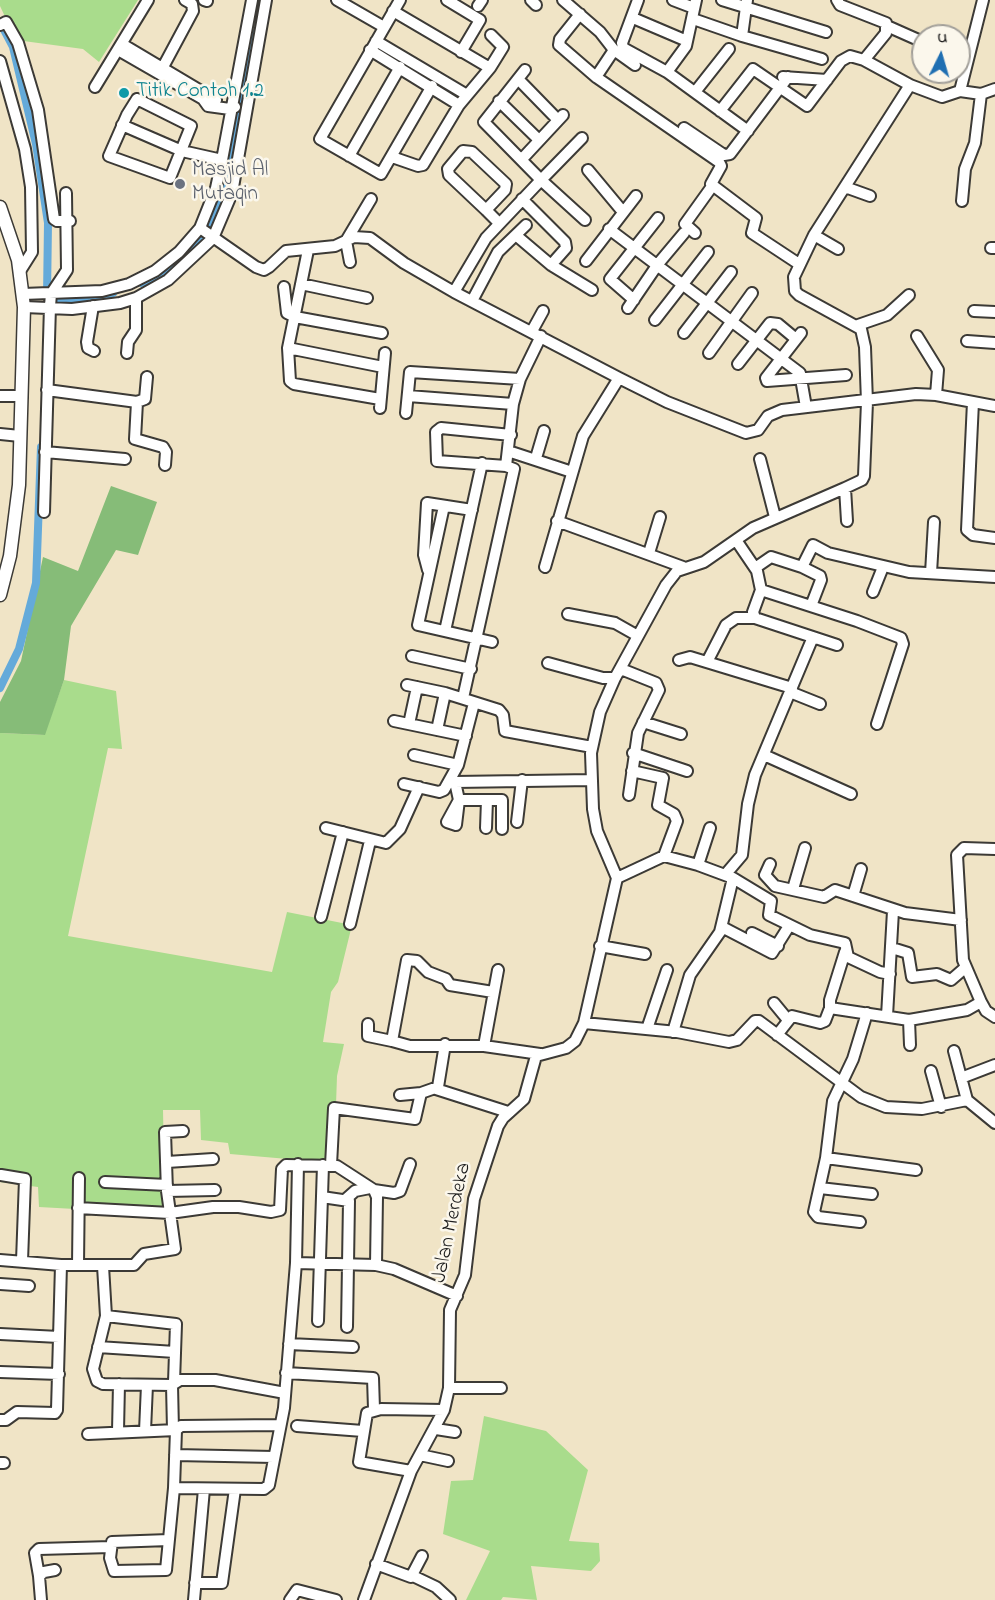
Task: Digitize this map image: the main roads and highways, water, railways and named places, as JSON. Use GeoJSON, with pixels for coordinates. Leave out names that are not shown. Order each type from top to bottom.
{"type":"FeatureCollection","features":[{"type":"Feature","properties":{"kind":"main road"},"geometry":{"type":"LineString","coordinates":[[0,207],[28,294],[15,523],[0,595]]}},
{"type":"Feature","properties":{"kind":"waterway"},"geometry":{"type":"LineString","coordinates":[[0,22],[13,47],[36,144],[48,223],[47,297]]}},
{"type":"Feature","properties":{"kind":"waterway"},"geometry":{"type":"LineString","coordinates":[[191,246],[211,225],[223,193],[233,147],[251,33]]}},
{"type":"Feature","properties":{"kind":"waterway"},"geometry":{"type":"LineString","coordinates":[[141,283],[155,278],[183,254]]}},
{"type":"Feature","properties":{"kind":"waterway"},"geometry":{"type":"LineString","coordinates":[[51,298],[97,299],[113,293]]}},
{"type":"Feature","properties":{"kind":"waterway"},"geometry":{"type":"LineString","coordinates":[[0,688],[19,649],[36,583],[41,447]]}},
{"type":"Feature","properties":{"kind":"place","name":"Titik Contoh 1.2"},"geometry":{"type":"Point","coordinates":[124,93]}},
{"type":"Feature","properties":{"kind":"place","name":"Masjid Al Mutaqin"},"geometry":{"type":"Point","coordinates":[180,184]}}]}
